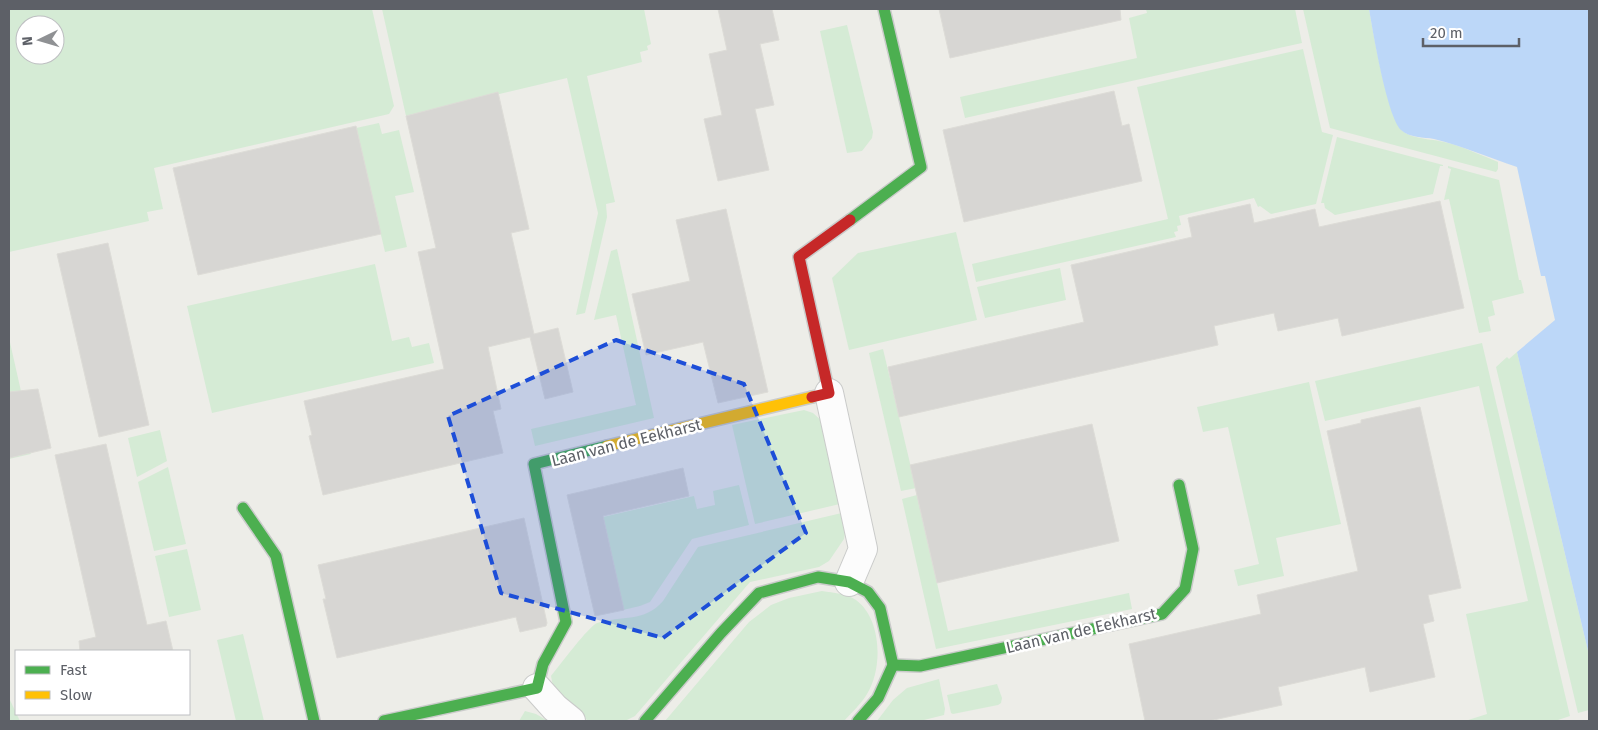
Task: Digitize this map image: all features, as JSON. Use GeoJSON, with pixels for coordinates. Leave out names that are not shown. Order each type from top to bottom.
{"type":"FeatureCollection","features":[{"type":"Feature","properties":{"kind":"street"},"geometry":{"type":"LineString","coordinates":[[849,582],[863,549],[799,257],[922,167],[884,9]]}},
{"type":"Feature","properties":{"kind":"street","name":"Laan van de Eekharst"},"geometry":{"type":"LineString","coordinates":[[537,688],[543,664],[566,622],[534,464],[829,393]]}},
{"type":"Feature","properties":{"kind":"street","name":"Laan van de Eekharst"},"geometry":{"type":"LineString","coordinates":[[893,665],[920,666],[1162,614],[1185,589],[1193,548],[1179,485]]}},
{"type":"Feature","properties":{"kind":"street"},"geometry":{"type":"LineString","coordinates":[[243,508],[276,556],[314,721]]}},
{"type":"Feature","properties":{"kind":"street"},"geometry":{"type":"LineString","coordinates":[[645,721],[721,633],[759,593],[818,578],[849,582],[868,592],[880,608],[893,665],[878,698],[858,721]]}},
{"type":"Feature","properties":{"kind":"street"},"geometry":{"type":"LineString","coordinates":[[384,721],[537,688],[555,708],[571,721]]}},
{"type":"Feature","properties":{"kind":"highlighted area"},"geometry":{"type":"Polygon","coordinates":[[[616,340],[744,384],[806,533],[663,638],[501,593],[448,416],[616,340]]]}},
{"type":"Feature","properties":{"kind":"green space"},"geometry":{"type":"Polygon","coordinates":[[[9,9],[372,9],[394,106],[389,114],[154,168],[163,209],[147,212],[149,221],[9,252],[9,9]]]}},
{"type":"Feature","properties":{"kind":"green space"},"geometry":{"type":"Polygon","coordinates":[[[382,9],[644,9],[651,44],[647,46],[648,50],[640,52],[642,62],[587,76],[615,202],[606,204],[607,217],[585,313],[576,315],[598,213],[567,78],[406,116],[382,9]]]}},
{"type":"Feature","properties":{"kind":"green space"},"geometry":{"type":"Polygon","coordinates":[[[1146,9],[1295,9],[1302,43],[965,118],[960,97],[1137,58],[1129,18],[1147,13],[1146,9]]]}},
{"type":"Feature","properties":{"kind":"green space"},"geometry":{"type":"Polygon","coordinates":[[[1303,9],[1369,9],[1387,94],[1392,111],[1404,132],[1420,138],[1452,144],[1498,162],[1496,172],[1330,128],[1303,9]]]}},
{"type":"Feature","properties":{"kind":"green space"},"geometry":{"type":"Polygon","coordinates":[[[847,25],[873,132],[872,138],[862,151],[847,153],[820,31],[847,25]]]}},
{"type":"Feature","properties":{"kind":"green space"},"geometry":{"type":"Polygon","coordinates":[[[1303,49],[1322,132],[1333,135],[1316,204],[1271,214],[1260,206],[1258,207],[1254,198],[1179,216],[1181,225],[1177,226],[1178,231],[1174,232],[1176,237],[976,282],[972,264],[1168,219],[1137,87],[1303,49]]]}},
{"type":"Feature","properties":{"kind":"green space"},"geometry":{"type":"Polygon","coordinates":[[[379,123],[382,134],[399,130],[414,192],[395,196],[407,247],[385,252],[356,128],[379,123]]]}},
{"type":"Feature","properties":{"kind":"green space"},"geometry":{"type":"Polygon","coordinates":[[[1337,137],[1443,165],[1440,166],[1433,194],[1335,215],[1325,208],[1324,203],[1321,203],[1337,137]]]}},
{"type":"Feature","properties":{"kind":"green space"},"geometry":{"type":"Polygon","coordinates":[[[1448,166],[1499,180],[1519,280],[1521,280],[1524,293],[1492,301],[1495,315],[1488,317],[1491,331],[1479,333],[1449,199],[1444,200],[1451,169],[1448,166]]]}},
{"type":"Feature","properties":{"kind":"green space"},"geometry":{"type":"Polygon","coordinates":[[[956,232],[977,320],[849,350],[832,278],[858,253],[956,232]]]}},
{"type":"Feature","properties":{"kind":"green space"},"geometry":{"type":"Polygon","coordinates":[[[617,249],[654,418],[535,446],[531,429],[636,405],[616,315],[594,320],[611,251],[617,249]]]}},
{"type":"Feature","properties":{"kind":"green space"},"geometry":{"type":"Polygon","coordinates":[[[375,264],[392,341],[409,337],[412,347],[429,343],[434,363],[212,413],[187,306],[375,264]]]}},
{"type":"Feature","properties":{"kind":"green space"},"geometry":{"type":"Polygon","coordinates":[[[1060,268],[1066,300],[985,318],[977,287],[1060,268]]]}},
{"type":"Feature","properties":{"kind":"green space"},"geometry":{"type":"Polygon","coordinates":[[[9,338],[34,449],[29,450],[31,454],[9,459],[9,338]]]}},
{"type":"Feature","properties":{"kind":"green space"},"geometry":{"type":"Polygon","coordinates":[[[1482,343],[1570,716],[1555,721],[1465,721],[1487,714],[1466,614],[1528,601],[1479,386],[1325,421],[1315,381],[1482,343]]]}},
{"type":"Feature","properties":{"kind":"green space"},"geometry":{"type":"Polygon","coordinates":[[[883,349],[913,476],[937,484],[901,491],[869,353],[883,349]]]}},
{"type":"Feature","properties":{"kind":"green space"},"geometry":{"type":"Polygon","coordinates":[[[1517,352],[1589,655],[1589,710],[1578,713],[1496,367],[1507,357],[1509,359],[1517,352]]]}},
{"type":"Feature","properties":{"kind":"green space"},"geometry":{"type":"Polygon","coordinates":[[[1309,382],[1341,524],[1276,538],[1284,576],[1238,586],[1234,570],[1259,564],[1228,427],[1203,432],[1197,407],[1309,382]]]}},
{"type":"Feature","properties":{"kind":"green space"},"geometry":{"type":"Polygon","coordinates":[[[804,410],[813,413],[824,423],[844,503],[755,524],[732,425],[804,410]]]}},
{"type":"Feature","properties":{"kind":"green space"},"geometry":{"type":"Polygon","coordinates":[[[160,430],[167,461],[137,477],[128,438],[160,430]]]}},
{"type":"Feature","properties":{"kind":"green space"},"geometry":{"type":"Polygon","coordinates":[[[168,467],[186,544],[154,551],[138,482],[168,467]]]}},
{"type":"Feature","properties":{"kind":"green space"},"geometry":{"type":"Polygon","coordinates":[[[739,485],[749,525],[692,539],[650,602],[623,610],[603,517],[694,496],[697,509],[715,505],[713,491],[739,485]]]}},
{"type":"Feature","properties":{"kind":"green space"},"geometry":{"type":"Polygon","coordinates":[[[917,495],[948,631],[1129,593],[1132,609],[936,649],[902,499],[917,495]]]}},
{"type":"Feature","properties":{"kind":"green space"},"geometry":{"type":"Polygon","coordinates":[[[846,512],[844,539],[829,561],[819,567],[750,582],[635,716],[625,721],[589,721],[580,716],[553,686],[551,676],[593,626],[606,621],[640,616],[656,608],[663,601],[698,547],[846,512]]]}},
{"type":"Feature","properties":{"kind":"green space"},"geometry":{"type":"Polygon","coordinates":[[[187,549],[201,610],[169,617],[155,556],[187,549]]]}},
{"type":"Feature","properties":{"kind":"green space"},"geometry":{"type":"Polygon","coordinates":[[[822,591],[844,595],[856,600],[865,608],[875,632],[877,658],[872,684],[862,701],[844,721],[665,721],[749,622],[771,605],[789,598],[822,591]]]}},
{"type":"Feature","properties":{"kind":"green space"},"geometry":{"type":"Polygon","coordinates":[[[243,634],[264,721],[236,721],[217,640],[243,634]]]}},
{"type":"Feature","properties":{"kind":"green space"},"geometry":{"type":"Polygon","coordinates":[[[939,679],[945,709],[944,715],[920,721],[877,721],[893,700],[907,688],[939,679]]]}},
{"type":"Feature","properties":{"kind":"green space"},"geometry":{"type":"Polygon","coordinates":[[[997,684],[1002,698],[1001,703],[998,705],[951,713],[947,695],[997,684]]]}},
{"type":"Feature","properties":{"kind":"green space"},"geometry":{"type":"Polygon","coordinates":[[[9,698],[15,715],[17,715],[20,721],[9,721],[9,698]]]}},
{"type":"Feature","properties":{"kind":"green space"},"geometry":{"type":"Polygon","coordinates":[[[525,711],[536,714],[548,721],[519,721],[525,711]]]}},
{"type":"Feature","properties":{"kind":"water"},"geometry":{"type":"Polygon","coordinates":[[[1369,9],[1589,9],[1589,655],[1517,352],[1555,320],[1545,276],[1541,276],[1517,167],[1444,142],[1404,133],[1401,130],[1396,122],[1386,92],[1369,9]]]}},
{"type":"Feature","properties":{"kind":"building"},"geometry":{"type":"Polygon","coordinates":[[[718,9],[772,9],[779,40],[760,44],[774,105],[755,109],[769,170],[718,181],[704,119],[722,115],[709,54],[727,50],[718,9]]]}},
{"type":"Feature","properties":{"kind":"building"},"geometry":{"type":"Polygon","coordinates":[[[939,9],[1120,9],[1121,20],[950,58],[939,9]]]}},
{"type":"Feature","properties":{"kind":"building"},"geometry":{"type":"Polygon","coordinates":[[[1114,91],[1122,126],[1129,124],[1142,181],[964,222],[943,130],[1114,91]]]}},
{"type":"Feature","properties":{"kind":"building"},"geometry":{"type":"Polygon","coordinates":[[[498,92],[529,229],[511,233],[534,334],[558,328],[573,392],[545,399],[530,337],[488,347],[501,409],[493,411],[503,453],[323,495],[309,436],[312,435],[304,401],[444,369],[418,252],[436,248],[406,116],[498,92]]]}},
{"type":"Feature","properties":{"kind":"building"},"geometry":{"type":"Polygon","coordinates":[[[356,126],[381,234],[198,275],[173,168],[356,126]]]}},
{"type":"Feature","properties":{"kind":"building"},"geometry":{"type":"Polygon","coordinates":[[[1440,201],[1464,308],[1342,336],[1338,318],[1278,331],[1274,313],[1214,326],[1218,345],[899,417],[888,367],[1084,322],[1071,265],[1192,237],[1188,218],[1250,204],[1254,223],[1315,209],[1319,227],[1440,201]]]}},
{"type":"Feature","properties":{"kind":"building"},"geometry":{"type":"Polygon","coordinates":[[[726,209],[768,392],[718,403],[703,342],[646,355],[632,294],[690,281],[676,220],[726,209]]]}},
{"type":"Feature","properties":{"kind":"building"},"geometry":{"type":"Polygon","coordinates":[[[108,243],[149,425],[99,437],[57,254],[108,243]]]}},
{"type":"Feature","properties":{"kind":"building"},"geometry":{"type":"Polygon","coordinates":[[[38,389],[51,448],[9,458],[9,392],[38,389]]]}},
{"type":"Feature","properties":{"kind":"building"},"geometry":{"type":"Polygon","coordinates":[[[1420,407],[1461,588],[1428,595],[1434,621],[1423,624],[1435,677],[1370,692],[1365,667],[1278,687],[1282,705],[1209,721],[1145,721],[1129,644],[1261,614],[1257,595],[1358,571],[1327,431],[1361,423],[1361,420],[1420,407]]]}},
{"type":"Feature","properties":{"kind":"building"},"geometry":{"type":"Polygon","coordinates":[[[1092,424],[1119,541],[937,583],[910,465],[1092,424]]]}},
{"type":"Feature","properties":{"kind":"building"},"geometry":{"type":"Polygon","coordinates":[[[106,444],[147,625],[166,621],[173,650],[80,650],[79,641],[96,637],[55,455],[106,444]]]}},
{"type":"Feature","properties":{"kind":"building"},"geometry":{"type":"Polygon","coordinates":[[[683,468],[689,496],[603,516],[624,610],[595,616],[567,495],[683,468]]]}},
{"type":"Feature","properties":{"kind":"building"},"geometry":{"type":"Polygon","coordinates":[[[524,518],[547,623],[546,626],[520,632],[516,617],[337,658],[323,599],[326,599],[318,565],[524,518]]]}},
{"type":"Feature","properties":{"kind":"traffic: fast"},"geometry":{"type":"LineString","coordinates":[[850,220],[921,167],[884,9]]}},
{"type":"Feature","properties":{"kind":"traffic: fast"},"geometry":{"type":"LineString","coordinates":[[384,721],[537,688],[543,664],[566,622],[534,464],[607,446]]}},
{"type":"Feature","properties":{"kind":"traffic: fast"},"geometry":{"type":"LineString","coordinates":[[893,665],[920,666],[1162,614],[1185,589],[1193,549],[1179,485]]}},
{"type":"Feature","properties":{"kind":"traffic: fast"},"geometry":{"type":"LineString","coordinates":[[243,508],[276,556],[314,721]]}},
{"type":"Feature","properties":{"kind":"traffic: fast"},"geometry":{"type":"LineString","coordinates":[[645,721],[721,633],[759,593],[818,577],[849,582],[868,592],[880,608],[893,665],[878,698],[858,721]]}},
{"type":"Feature","properties":{"kind":"traffic: slow"},"geometry":{"type":"LineString","coordinates":[[607,446],[812,397]]}},
{"type":"Feature","properties":{"kind":"traffic: jam"},"geometry":{"type":"LineString","coordinates":[[812,397],[829,393],[799,257],[850,220]]}}]}
